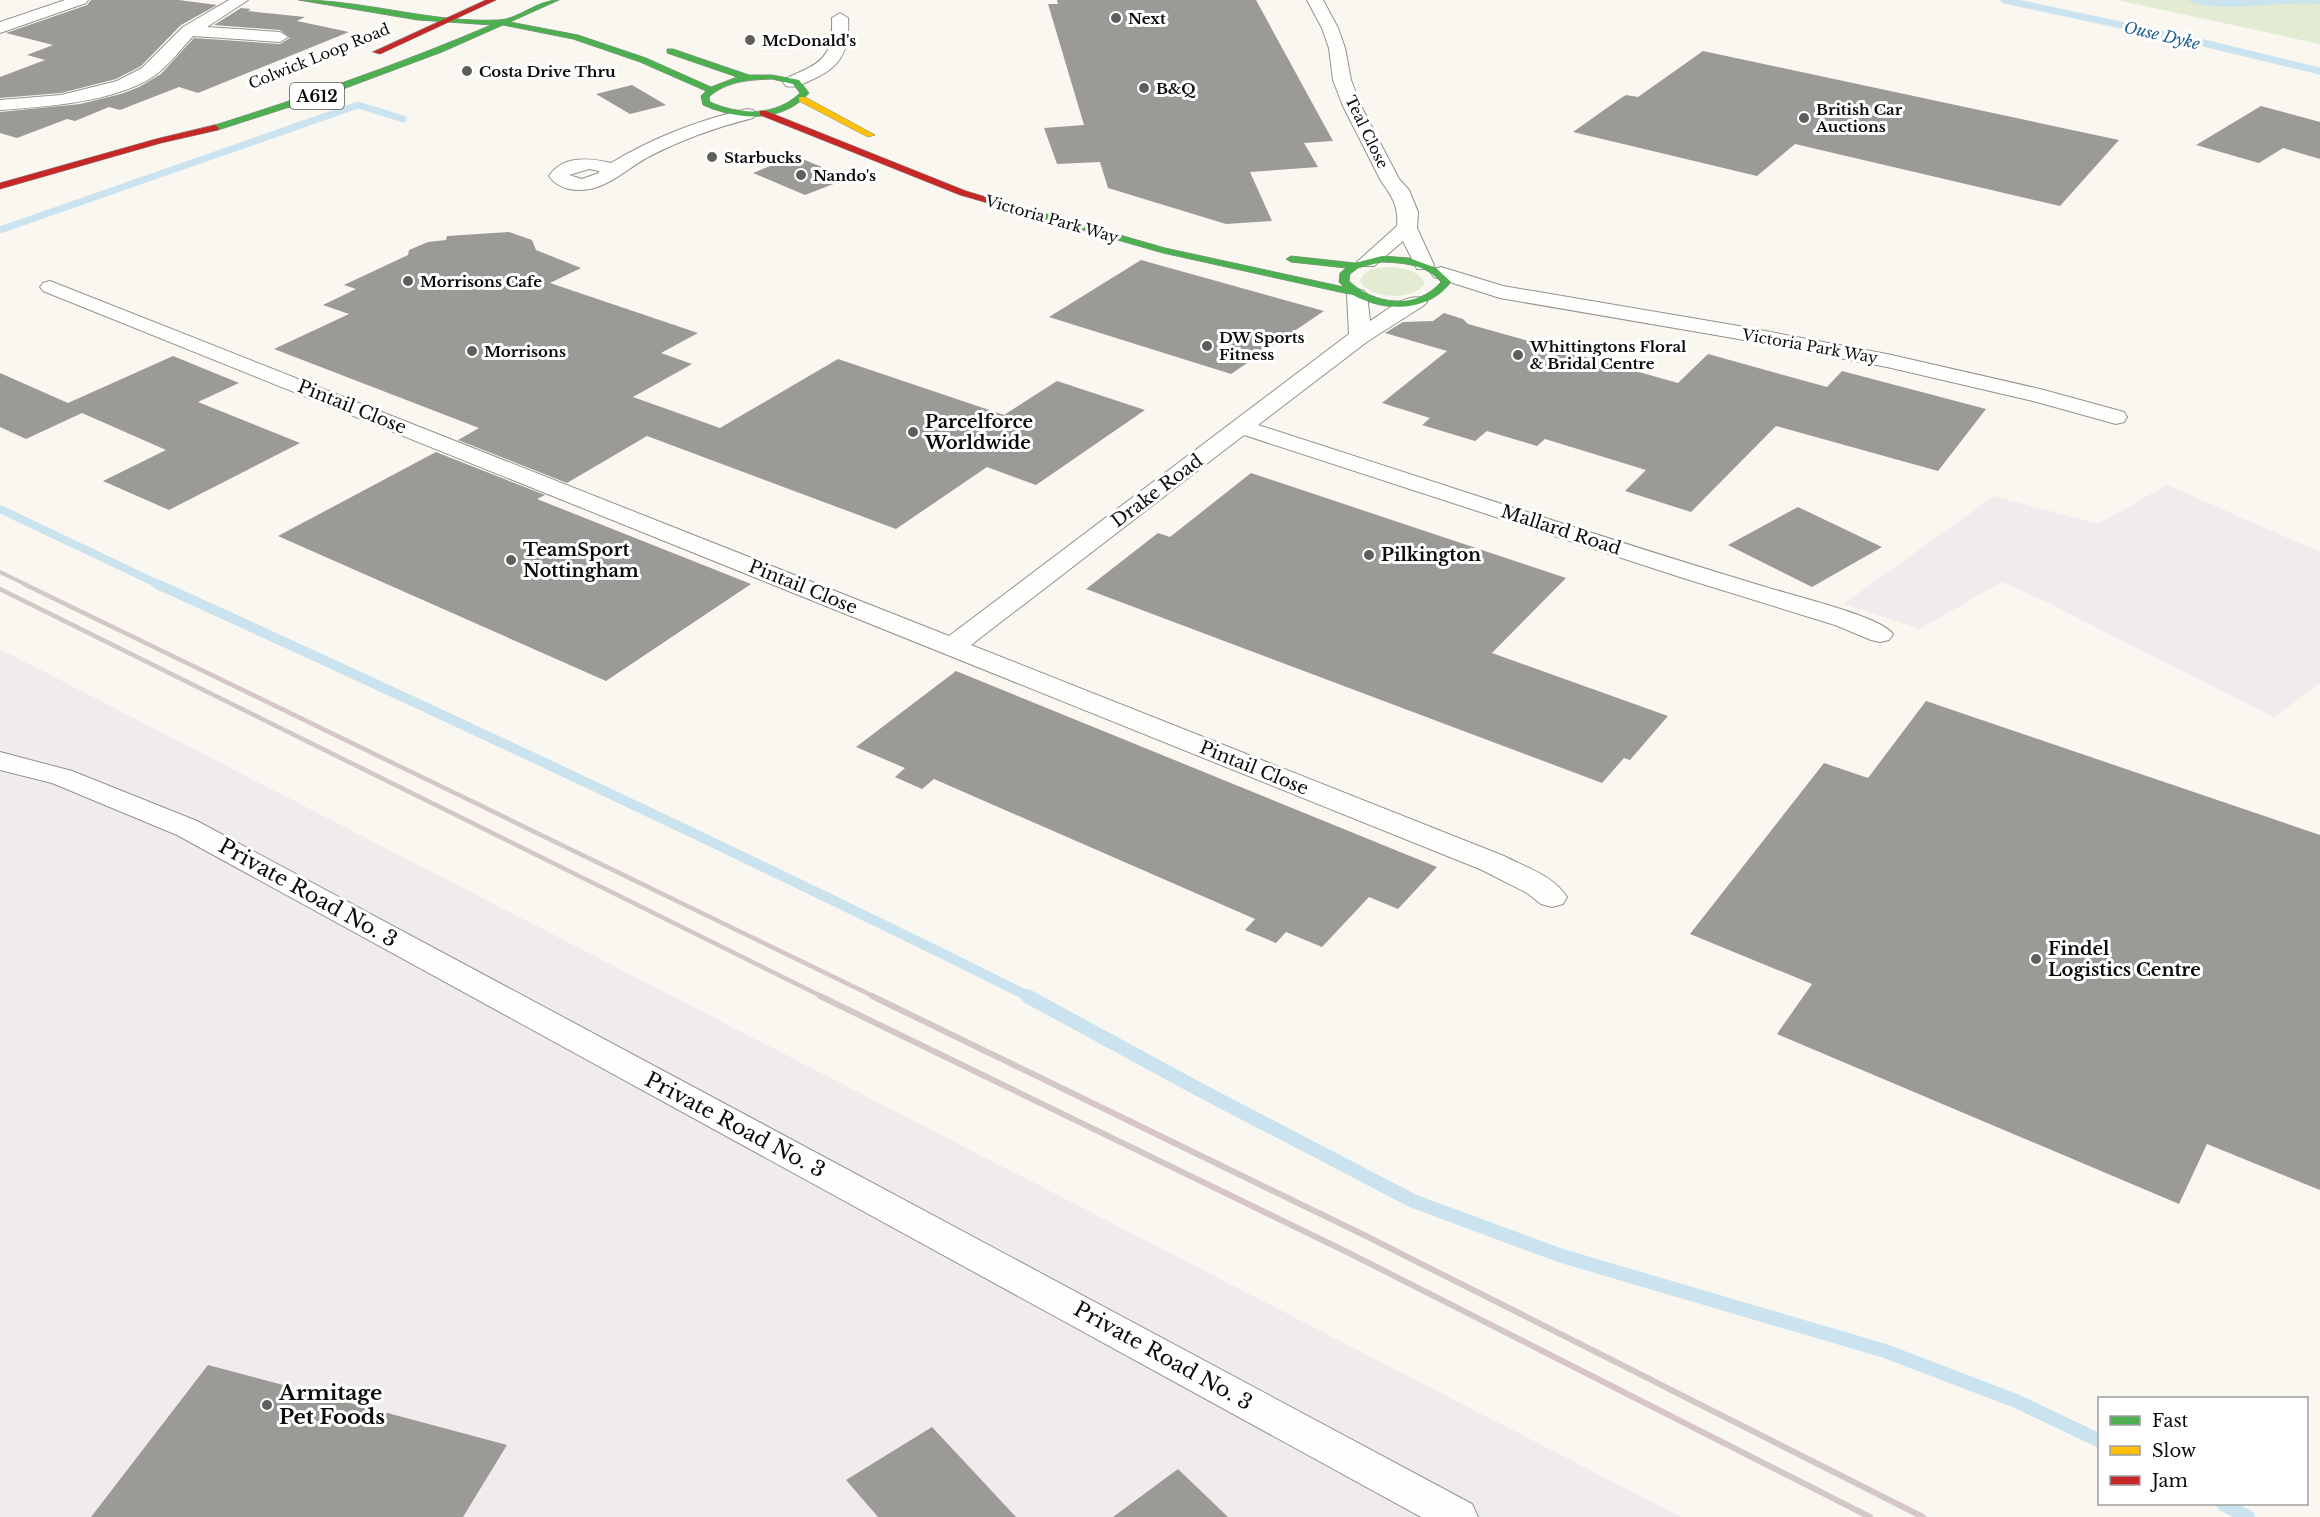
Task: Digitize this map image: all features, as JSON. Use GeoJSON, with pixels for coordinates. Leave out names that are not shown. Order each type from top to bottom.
{"type":"FeatureCollection","features":[{"type":"Feature","properties":{"kind":"street"},"geometry":{"type":"LineString","coordinates":[[0,28],[80,0]]}},
{"type":"Feature","properties":{"kind":"street"},"geometry":{"type":"LineString","coordinates":[[0,105],[61,100],[123,85],[147,72],[189,31],[240,0]]}},
{"type":"Feature","properties":{"kind":"street","name":"Victoria Park Way"},"geometry":{"type":"LineString","coordinates":[[303,0],[418,18],[454,17],[477,21],[502,17]]}},
{"type":"Feature","properties":{"kind":"street"},"geometry":{"type":"LineString","coordinates":[[365,0],[381,5],[454,17]]}},
{"type":"Feature","properties":{"kind":"street","name":"Colwick Loop Road"},"geometry":{"type":"LineString","coordinates":[[359,59],[492,0]]}},
{"type":"Feature","properties":{"kind":"street","name":"Teal Close"},"geometry":{"type":"LineString","coordinates":[[1315,0],[1330,28],[1337,48],[1342,80],[1352,106],[1408,212],[1407,228],[1433,269]]}},
{"type":"Feature","properties":{"kind":"street","name":"A612"},"geometry":{"type":"LineString","coordinates":[[527,6],[563,3]]}},
{"type":"Feature","properties":{"kind":"street","name":"Victoria Park Way"},"geometry":{"type":"LineString","coordinates":[[448,4],[476,7],[643,60],[711,99],[727,112],[755,114],[963,193],[1163,250],[1388,303],[1426,300]]}},
{"type":"Feature","properties":{"kind":"street"},"geometry":{"type":"LineString","coordinates":[[527,6],[553,16]]}},
{"type":"Feature","properties":{"kind":"street","name":"Colwick Loop Road"},"geometry":{"type":"LineString","coordinates":[[0,186],[159,141],[224,126],[324,93],[470,37],[502,17],[527,6]]}},
{"type":"Feature","properties":{"kind":"street"},"geometry":{"type":"LineString","coordinates":[[792,82],[824,67],[832,60],[839,50],[842,37],[840,18]]}},
{"type":"Feature","properties":{"kind":"street"},"geometry":{"type":"LineString","coordinates":[[470,37],[477,21]]}},
{"type":"Feature","properties":{"kind":"street"},"geometry":{"type":"LineString","coordinates":[[159,141],[305,92],[477,21]]}},
{"type":"Feature","properties":{"kind":"street"},"geometry":{"type":"LineString","coordinates":[[189,31],[280,37]]}},
{"type":"Feature","properties":{"kind":"street"},"geometry":{"type":"LineString","coordinates":[[659,48],[748,78]]}},
{"type":"Feature","properties":{"kind":"street"},"geometry":{"type":"LineString","coordinates":[[755,114],[718,120],[647,150],[602,179],[586,183],[565,182],[558,176],[564,168],[589,163],[675,126],[711,99],[726,82],[748,78],[776,78],[792,82],[803,88],[805,93],[802,99],[886,142]]}},
{"type":"Feature","properties":{"kind":"street","name":"Victoria Park Way"},"geometry":{"type":"LineString","coordinates":[[755,114],[794,105],[802,99]]}},
{"type":"Feature","properties":{"kind":"street","name":"Colwick Loop Road"},"geometry":{"type":"LineString","coordinates":[[159,141],[234,107]]}},
{"type":"Feature","properties":{"kind":"street"},"geometry":{"type":"LineString","coordinates":[[589,163],[605,166],[610,172]]}},
{"type":"Feature","properties":{"kind":"street"},"geometry":{"type":"LineString","coordinates":[[1360,336],[1354,294],[1344,282],[1345,273],[1361,264],[1407,228]]}},
{"type":"Feature","properties":{"kind":"street"},"geometry":{"type":"LineString","coordinates":[[1273,256],[1361,264],[1400,260],[1500,292]]}},
{"type":"Feature","properties":{"kind":"street"},"geometry":{"type":"LineString","coordinates":[[1426,300],[1444,290],[1446,282],[1433,269]]}},
{"type":"Feature","properties":{"kind":"street","name":"Pintail Close"},"geometry":{"type":"LineString","coordinates":[[50,287],[1493,863],[1538,886],[1552,897]]}},
{"type":"Feature","properties":{"kind":"street"},"geometry":{"type":"LineString","coordinates":[[1426,300],[1500,292]]}},
{"type":"Feature","properties":{"kind":"street","name":"Victoria Park Way"},"geometry":{"type":"LineString","coordinates":[[1500,292],[1870,356],[2010,387],[2115,417]]}},
{"type":"Feature","properties":{"kind":"street","name":"Drake Road"},"geometry":{"type":"LineString","coordinates":[[953,646],[1360,336],[1426,300]]}},
{"type":"Feature","properties":{"kind":"street","name":"Mallard Road"},"geometry":{"type":"LineString","coordinates":[[1242,427],[1844,619],[1880,634]]}},
{"type":"Feature","properties":{"kind":"street","name":"Private Road No. 3"},"geometry":{"type":"LineString","coordinates":[[0,761],[62,777],[187,828],[1458,1517]]}},
{"type":"Feature","properties":{"kind":"shaded area"},"geometry":{"type":"Polygon","coordinates":[[[2167,485],[2320,552],[2320,683],[2274,717],[2002,582],[1920,629],[1843,604],[1994,496],[2098,524],[2167,485]]]}},
{"type":"Feature","properties":{"kind":"shaded area"},"geometry":{"type":"Polygon","coordinates":[[[0,649],[1681,1517],[0,1517],[0,649]]]}},
{"type":"Feature","properties":{"kind":"green space"},"geometry":{"type":"Polygon","coordinates":[[[2117,0],[2320,0],[2320,44],[2117,0]]]}},
{"type":"Feature","properties":{"kind":"green space"},"geometry":{"type":"Polygon","coordinates":[[[1393,267],[1416,273],[1425,283],[1411,293],[1392,296],[1374,292],[1360,282],[1369,271],[1393,267]]]}},
{"type":"Feature","properties":{"kind":"water"},"geometry":{"type":"Polygon","coordinates":[[[2186,0],[2320,0],[2320,4],[2233,7],[2200,4],[2186,0]]]}},
{"type":"Feature","properties":{"kind":"building"},"geometry":{"type":"Polygon","coordinates":[[[91,0],[179,0],[217,5],[181,25],[141,66],[116,79],[61,93],[0,98],[0,77],[45,60],[27,55],[53,45],[6,33],[87,5],[91,0]]]}},
{"type":"Feature","properties":{"kind":"building"},"geometry":{"type":"Polygon","coordinates":[[[1057,0],[1256,0],[1333,141],[1304,143],[1318,167],[1250,172],[1272,221],[1226,224],[1108,188],[1100,162],[1057,164],[1044,128],[1084,125],[1048,4],[1058,4],[1057,0]]]}},
{"type":"Feature","properties":{"kind":"building"},"geometry":{"type":"Polygon","coordinates":[[[241,8],[251,9],[248,11],[305,17],[297,21],[349,32],[198,93],[179,87],[120,110],[109,107],[75,121],[67,119],[17,138],[0,133],[0,112],[80,104],[139,87],[161,74],[194,38],[280,44],[290,38],[280,30],[214,25],[241,8]]]}},
{"type":"Feature","properties":{"kind":"building","name":"British Car Auctions"},"geometry":{"type":"Polygon","coordinates":[[[1703,51],[2119,140],[2060,206],[1795,144],[1757,176],[1573,132],[1626,95],[1638,97],[1703,51]]]}},
{"type":"Feature","properties":{"kind":"building"},"geometry":{"type":"Polygon","coordinates":[[[632,85],[666,105],[630,114],[596,94],[632,85]]]}},
{"type":"Feature","properties":{"kind":"building"},"geometry":{"type":"Polygon","coordinates":[[[2261,106],[2320,122],[2320,159],[2283,148],[2259,163],[2196,145],[2261,106]]]}},
{"type":"Feature","properties":{"kind":"building","name":"Nando's"},"geometry":{"type":"Polygon","coordinates":[[[795,156],[849,178],[805,195],[753,173],[795,156]]]}},
{"type":"Feature","properties":{"kind":"building"},"geometry":{"type":"Polygon","coordinates":[[[509,232],[532,240],[536,250],[581,268],[550,283],[698,333],[661,353],[692,364],[633,397],[720,428],[838,359],[1004,415],[1057,381],[1145,410],[1036,485],[987,467],[896,529],[647,436],[567,483],[458,440],[479,428],[274,349],[349,314],[323,305],[356,289],[344,285],[408,255],[409,250],[428,242],[446,240],[447,236],[509,232]]]}},
{"type":"Feature","properties":{"kind":"building","name":"DW Sports Fitness"},"geometry":{"type":"Polygon","coordinates":[[[1141,260],[1324,311],[1231,374],[1049,317],[1141,260]]]}},
{"type":"Feature","properties":{"kind":"building"},"geometry":{"type":"Polygon","coordinates":[[[1444,313],[1463,319],[1468,324],[1678,383],[1708,354],[1827,387],[1842,371],[1986,409],[1938,471],[1776,426],[1691,512],[1625,491],[1646,470],[1545,439],[1537,446],[1487,431],[1475,441],[1422,425],[1430,418],[1382,403],[1447,351],[1385,333],[1403,322],[1433,321],[1444,313]]]}},
{"type":"Feature","properties":{"kind":"building"},"geometry":{"type":"Polygon","coordinates":[[[173,356],[239,383],[198,402],[300,443],[169,510],[103,481],[166,450],[82,413],[26,439],[0,427],[0,373],[68,403],[173,356]]]}},
{"type":"Feature","properties":{"kind":"building","name":"TeamSport Nottingham"},"geometry":{"type":"Polygon","coordinates":[[[436,452],[545,495],[537,499],[751,584],[606,681],[278,536],[436,452]]]}},
{"type":"Feature","properties":{"kind":"building"},"geometry":{"type":"Polygon","coordinates":[[[1251,473],[1566,578],[1492,653],[1668,716],[1630,760],[1624,758],[1602,783],[1086,589],[1158,533],[1170,537],[1251,473]]]}},
{"type":"Feature","properties":{"kind":"building"},"geometry":{"type":"Polygon","coordinates":[[[1798,507],[1882,547],[1812,587],[1728,545],[1798,507]]]}},
{"type":"Feature","properties":{"kind":"building"},"geometry":{"type":"Polygon","coordinates":[[[956,671],[1437,867],[1398,909],[1369,897],[1322,947],[1286,932],[1276,943],[1245,930],[1255,919],[934,779],[922,789],[895,777],[905,768],[856,747],[956,671]]]}},
{"type":"Feature","properties":{"kind":"building","name":"Findel Logistics Centre"},"geometry":{"type":"Polygon","coordinates":[[[1926,701],[2320,835],[2320,1190],[2207,1144],[2179,1204],[1777,1034],[1812,984],[1690,934],[1824,763],[1868,778],[1926,701]]]}},
{"type":"Feature","properties":{"kind":"building","name":"Armitage Pet Foods"},"geometry":{"type":"Polygon","coordinates":[[[208,1365],[507,1445],[463,1517],[91,1517],[208,1365]]]}},
{"type":"Feature","properties":{"kind":"building"},"geometry":{"type":"Polygon","coordinates":[[[932,1427],[1016,1517],[878,1517],[846,1480],[932,1427]]]}},
{"type":"Feature","properties":{"kind":"building"},"geometry":{"type":"Polygon","coordinates":[[[1178,1469],[1228,1517],[1113,1517],[1178,1469]]]}},
{"type":"Feature","properties":{"kind":"waterway","name":"Ouse Dyke"},"geometry":{"type":"LineString","coordinates":[[2004,0],[2191,40],[2320,71]]}},
{"type":"Feature","properties":{"kind":"waterway"},"geometry":{"type":"LineString","coordinates":[[0,230],[358,105],[403,119]]}},
{"type":"Feature","properties":{"kind":"waterway"},"geometry":{"type":"LineString","coordinates":[[0,509],[160,585]]}},
{"type":"Feature","properties":{"kind":"waterway"},"geometry":{"type":"LineString","coordinates":[[157,584],[595,787],[1030,997]]}},
{"type":"Feature","properties":{"kind":"waterway"},"geometry":{"type":"LineString","coordinates":[[1027,996],[1200,1090],[1413,1201],[1562,1256],[1885,1351],[2016,1401],[2098,1440]]}},
{"type":"Feature","properties":{"kind":"waterway"},"geometry":{"type":"LineString","coordinates":[[2225,1505],[2248,1517]]}},
{"type":"Feature","properties":{"kind":"railway"},"geometry":{"type":"LineString","coordinates":[[0,572],[27,585]]}},
{"type":"Feature","properties":{"kind":"railway"},"geometry":{"type":"LineString","coordinates":[[24,584],[875,997]]}},
{"type":"Feature","properties":{"kind":"railway"},"geometry":{"type":"LineString","coordinates":[[0,589],[823,997]]}},
{"type":"Feature","properties":{"kind":"railway"},"geometry":{"type":"LineString","coordinates":[[820,996],[1347,1252],[1870,1517]]}},
{"type":"Feature","properties":{"kind":"railway"},"geometry":{"type":"LineString","coordinates":[[872,996],[1364,1235],[1923,1517]]}},
{"type":"Feature","properties":{"kind":"traffic: fast"},"geometry":{"type":"LineString","coordinates":[[303,0],[418,18],[502,23],[575,37],[643,60],[710,90]]}},
{"type":"Feature","properties":{"kind":"traffic: fast"},"geometry":{"type":"LineString","coordinates":[[215,128],[324,93],[439,50],[555,0]]}},
{"type":"Feature","properties":{"kind":"traffic: fast"},"geometry":{"type":"LineString","coordinates":[[670,51],[748,78]]}},
{"type":"Feature","properties":{"kind":"traffic: fast"},"geometry":{"type":"LineString","coordinates":[[772,77],[796,82],[805,93],[796,102],[784,108],[758,114],[731,112],[706,103],[705,96],[719,85],[745,78],[772,77]]}},
{"type":"Feature","properties":{"kind":"traffic: fast"},"geometry":{"type":"LineString","coordinates":[[1040,215],[1163,250],[1352,292]]}},
{"type":"Feature","properties":{"kind":"traffic: fast"},"geometry":{"type":"LineString","coordinates":[[1291,259],[1355,266]]}},
{"type":"Feature","properties":{"kind":"traffic: fast"},"geometry":{"type":"LineString","coordinates":[[1382,259],[1417,263],[1433,270],[1446,282],[1437,292],[1425,299],[1396,304],[1366,298],[1344,282],[1345,273],[1355,266],[1382,259]]}},
{"type":"Feature","properties":{"kind":"traffic: slow"},"geometry":{"type":"LineString","coordinates":[[802,99],[871,135]]}},
{"type":"Feature","properties":{"kind":"traffic: jam"},"geometry":{"type":"LineString","coordinates":[[377,52],[492,0]]}},
{"type":"Feature","properties":{"kind":"traffic: jam"},"geometry":{"type":"LineString","coordinates":[[763,113],[963,193],[1040,215]]}},
{"type":"Feature","properties":{"kind":"traffic: jam"},"geometry":{"type":"LineString","coordinates":[[0,186],[159,141],[215,128]]}},
{"type":"Feature","properties":{"kind":"place","name":"Next"},"geometry":{"type":"Point","coordinates":[1116,18]}},
{"type":"Feature","properties":{"kind":"place","name":"McDonald's"},"geometry":{"type":"Point","coordinates":[750,40]}},
{"type":"Feature","properties":{"kind":"place","name":"Costa Drive Thru"},"geometry":{"type":"Point","coordinates":[467,71]}},
{"type":"Feature","properties":{"kind":"place","name":"B&Q"},"geometry":{"type":"Point","coordinates":[1144,88]}},
{"type":"Feature","properties":{"kind":"place","name":"British Car Auctions"},"geometry":{"type":"Point","coordinates":[1804,118]}},
{"type":"Feature","properties":{"kind":"place","name":"Starbucks"},"geometry":{"type":"Point","coordinates":[712,157]}},
{"type":"Feature","properties":{"kind":"place","name":"Nando's"},"geometry":{"type":"Point","coordinates":[801,175]}},
{"type":"Feature","properties":{"kind":"place","name":"Morrisons Cafe"},"geometry":{"type":"Point","coordinates":[408,281]}},
{"type":"Feature","properties":{"kind":"place","name":"DW Sports Fitness"},"geometry":{"type":"Point","coordinates":[1207,346]}},
{"type":"Feature","properties":{"kind":"place","name":"Morrisons"},"geometry":{"type":"Point","coordinates":[472,351]}},
{"type":"Feature","properties":{"kind":"place","name":"Whittingtons Floral & Bridal Centre"},"geometry":{"type":"Point","coordinates":[1518,355]}},
{"type":"Feature","properties":{"kind":"place","name":"Parcelforce Worldwide"},"geometry":{"type":"Point","coordinates":[913,432]}},
{"type":"Feature","properties":{"kind":"place","name":"Pilkington"},"geometry":{"type":"Point","coordinates":[1369,555]}},
{"type":"Feature","properties":{"kind":"place","name":"TeamSport Nottingham"},"geometry":{"type":"Point","coordinates":[511,560]}},
{"type":"Feature","properties":{"kind":"place","name":"Findel Logistics Centre"},"geometry":{"type":"Point","coordinates":[2036,959]}},
{"type":"Feature","properties":{"kind":"place","name":"Armitage Pet Foods"},"geometry":{"type":"Point","coordinates":[267,1405]}}]}
